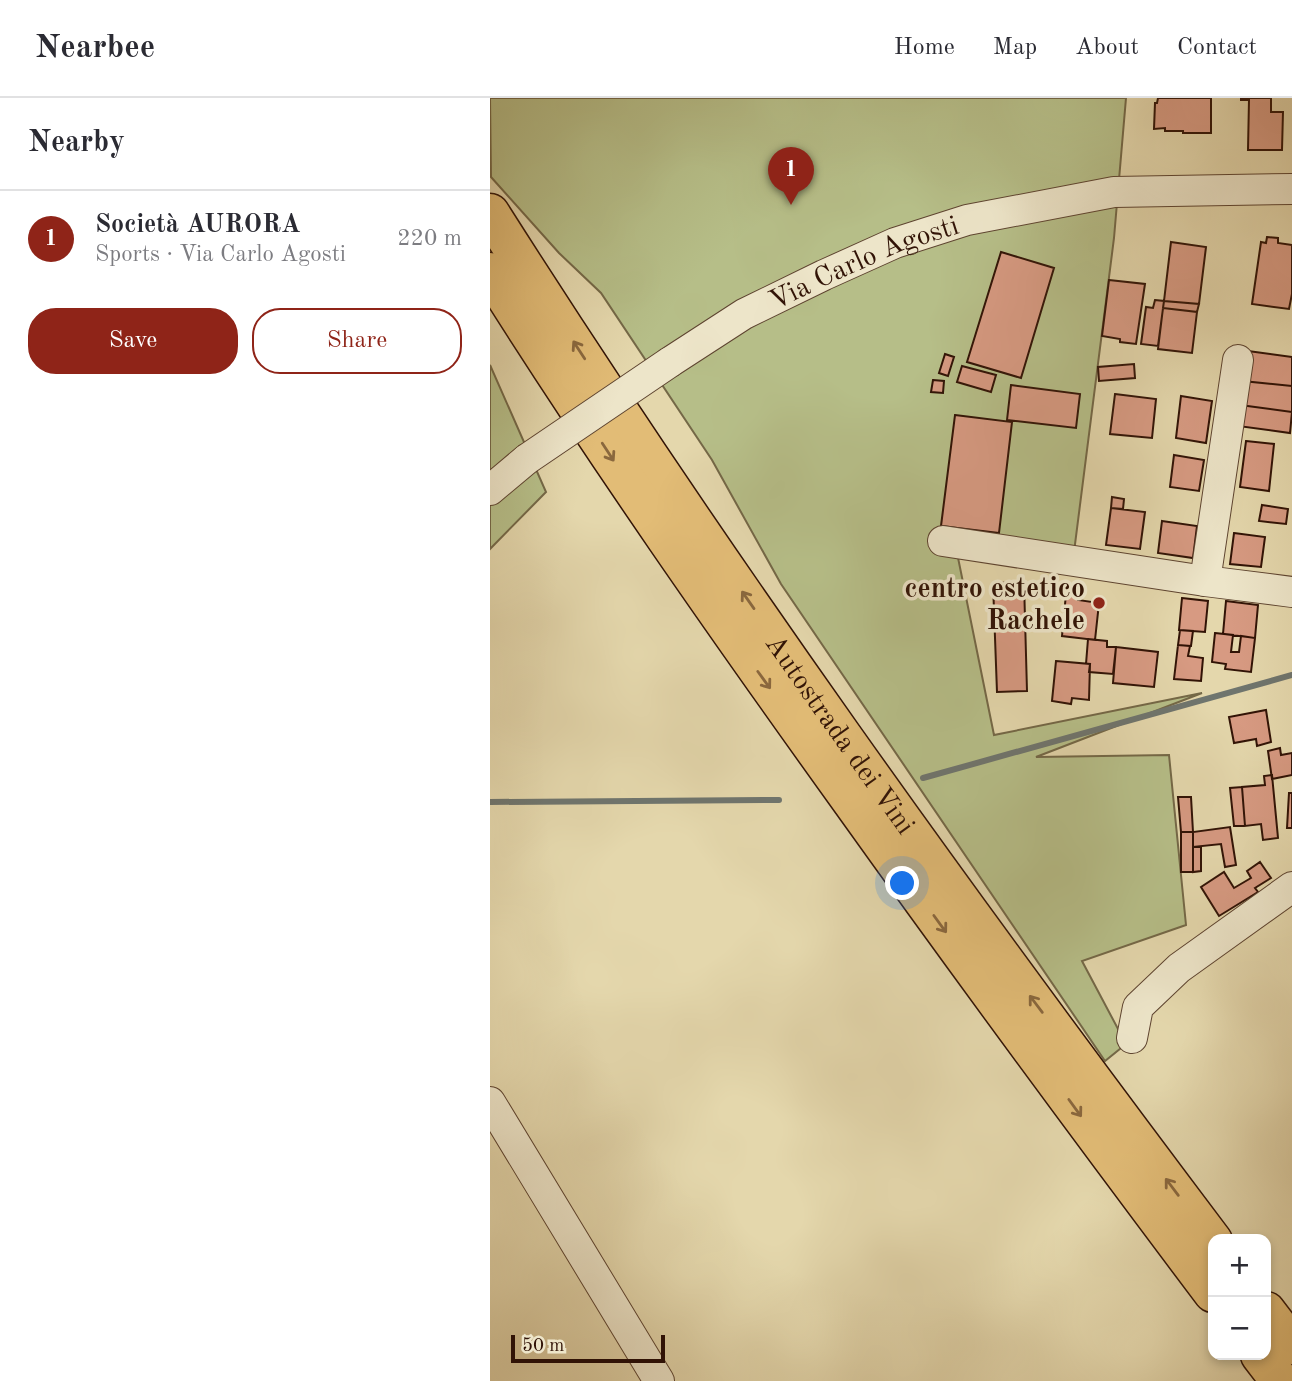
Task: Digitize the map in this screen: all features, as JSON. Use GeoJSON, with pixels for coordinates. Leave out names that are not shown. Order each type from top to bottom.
{"type":"FeatureCollection","features":[{"type":"Feature","properties":{"kind":"highway","name":"Autostrada dei Vini"},"geometry":{"type":"LineString","coordinates":[[490,213],[648,454],[759,616],[996,950],[1208,1234]]}},
{"type":"Feature","properties":{"kind":"highway","name":"Autostrada dei Vini"},"geometry":{"type":"LineString","coordinates":[[490,272],[733,636],[967,963],[1208,1286]]}},
{"type":"Feature","properties":{"kind":"highway"},"geometry":{"type":"LineString","coordinates":[[1271,1318],[1292,1345]]}},
{"type":"Feature","properties":{"kind":"highway"},"geometry":{"type":"LineString","coordinates":[[1264,1360],[1280,1381]]}},
{"type":"Feature","properties":{"kind":"street","name":"Via Carlo Agosti"},"geometry":{"type":"LineString","coordinates":[[490,490],[527,459],[744,314],[895,243],[967,220],[1114,192],[1292,189]]}},
{"type":"Feature","properties":{"kind":"street"},"geometry":{"type":"LineString","coordinates":[[1205,581],[1238,360]]}},
{"type":"Feature","properties":{"kind":"street"},"geometry":{"type":"LineString","coordinates":[[943,541],[1292,592]]}},
{"type":"Feature","properties":{"kind":"street"},"geometry":{"type":"LineString","coordinates":[[1132,1038],[1138,1007],[1154,991],[1180,968],[1292,887]]}},
{"type":"Feature","properties":{"kind":"street"},"geometry":{"type":"LineString","coordinates":[[490,1102],[659,1381]]}},
{"type":"Feature","properties":{"kind":"green space"},"geometry":{"type":"Polygon","coordinates":[[[490,98],[1126,98],[1114,238],[1073,560],[954,538],[994,735],[1202,693],[1036,757],[1169,755],[1186,925],[1082,961],[1126,1044],[1105,1061],[781,584],[712,460],[601,293],[559,253],[491,177],[490,98]]]}},
{"type":"Feature","properties":{"kind":"green space"},"geometry":{"type":"Polygon","coordinates":[[[490,365],[546,492],[490,549],[490,365]]]}},
{"type":"Feature","properties":{"kind":"building"},"geometry":{"type":"Polygon","coordinates":[[[1158,98],[1211,98],[1211,133],[1154,129],[1155,103],[1158,98]]]}},
{"type":"Feature","properties":{"kind":"building"},"geometry":{"type":"Polygon","coordinates":[[[1241,98],[1271,98],[1271,112],[1283,112],[1282,150],[1248,150],[1249,100],[1241,98]]]}},
{"type":"Feature","properties":{"kind":"building"},"geometry":{"type":"Polygon","coordinates":[[[1267,237],[1278,238],[1278,243],[1292,245],[1292,294],[1289,309],[1252,304],[1261,242],[1266,243],[1267,237]]]}},
{"type":"Feature","properties":{"kind":"building"},"geometry":{"type":"Polygon","coordinates":[[[1171,242],[1206,247],[1199,304],[1164,301],[1171,242]]]}},
{"type":"Feature","properties":{"kind":"building"},"geometry":{"type":"Polygon","coordinates":[[[1001,252],[1054,268],[1021,378],[967,362],[1001,252]]]}},
{"type":"Feature","properties":{"kind":"building"},"geometry":{"type":"Polygon","coordinates":[[[1109,280],[1145,284],[1136,344],[1102,336],[1109,280]]]}},
{"type":"Feature","properties":{"kind":"building"},"geometry":{"type":"Polygon","coordinates":[[[1155,300],[1164,301],[1158,346],[1141,344],[1146,307],[1153,308],[1155,300]]]}},
{"type":"Feature","properties":{"kind":"building"},"geometry":{"type":"Polygon","coordinates":[[[1164,301],[1199,304],[1197,312],[1163,308],[1164,301]]]}},
{"type":"Feature","properties":{"kind":"building"},"geometry":{"type":"Polygon","coordinates":[[[1163,308],[1197,312],[1192,353],[1158,349],[1163,308]]]}},
{"type":"Feature","properties":{"kind":"building"},"geometry":{"type":"Polygon","coordinates":[[[1248,351],[1292,357],[1292,386],[1243,381],[1248,351]]]}},
{"type":"Feature","properties":{"kind":"building"},"geometry":{"type":"Polygon","coordinates":[[[945,354],[954,357],[948,376],[939,373],[945,354]]]}},
{"type":"Feature","properties":{"kind":"building"},"geometry":{"type":"Polygon","coordinates":[[[1134,364],[1135,378],[1099,381],[1098,367],[1134,364]]]}},
{"type":"Feature","properties":{"kind":"building"},"geometry":{"type":"Polygon","coordinates":[[[962,366],[996,375],[991,392],[957,382],[962,366]]]}},
{"type":"Feature","properties":{"kind":"building"},"geometry":{"type":"Polygon","coordinates":[[[933,380],[944,381],[943,393],[931,392],[933,380]]]}},
{"type":"Feature","properties":{"kind":"building"},"geometry":{"type":"Polygon","coordinates":[[[1243,381],[1292,386],[1292,412],[1240,405],[1243,381]]]}},
{"type":"Feature","properties":{"kind":"building"},"geometry":{"type":"Polygon","coordinates":[[[1011,385],[1080,394],[1076,428],[1007,420],[1011,385]]]}},
{"type":"Feature","properties":{"kind":"building"},"geometry":{"type":"Polygon","coordinates":[[[1115,394],[1156,399],[1152,438],[1110,434],[1115,394]]]}},
{"type":"Feature","properties":{"kind":"building"},"geometry":{"type":"Polygon","coordinates":[[[1181,396],[1212,401],[1206,443],[1176,438],[1181,396]]]}},
{"type":"Feature","properties":{"kind":"building"},"geometry":{"type":"Polygon","coordinates":[[[1240,405],[1292,412],[1290,433],[1238,426],[1240,405]]]}},
{"type":"Feature","properties":{"kind":"building"},"geometry":{"type":"Polygon","coordinates":[[[955,415],[1012,422],[999,533],[941,526],[955,415]]]}},
{"type":"Feature","properties":{"kind":"building"},"geometry":{"type":"Polygon","coordinates":[[[1246,441],[1274,444],[1269,491],[1240,487],[1246,441]]]}},
{"type":"Feature","properties":{"kind":"building"},"geometry":{"type":"Polygon","coordinates":[[[1174,455],[1204,460],[1199,491],[1170,487],[1174,455]]]}},
{"type":"Feature","properties":{"kind":"building"},"geometry":{"type":"Polygon","coordinates":[[[1112,497],[1124,499],[1123,509],[1111,508],[1112,497]]]}},
{"type":"Feature","properties":{"kind":"building"},"geometry":{"type":"Polygon","coordinates":[[[1262,505],[1288,509],[1286,524],[1259,521],[1262,505]]]}},
{"type":"Feature","properties":{"kind":"building"},"geometry":{"type":"Polygon","coordinates":[[[1111,508],[1145,512],[1140,549],[1106,545],[1111,508]]]}},
{"type":"Feature","properties":{"kind":"building"},"geometry":{"type":"Polygon","coordinates":[[[1162,521],[1197,526],[1193,558],[1158,553],[1162,521]]]}},
{"type":"Feature","properties":{"kind":"building"},"geometry":{"type":"Polygon","coordinates":[[[1234,533],[1265,537],[1261,567],[1230,564],[1234,533]]]}},
{"type":"Feature","properties":{"kind":"building"},"geometry":{"type":"Polygon","coordinates":[[[1024,582],[1027,691],[997,692],[993,583],[1024,582]]]}},
{"type":"Feature","properties":{"kind":"building"},"geometry":{"type":"Polygon","coordinates":[[[1066,594],[1078,596],[1078,600],[1099,603],[1095,640],[1062,636],[1066,594]]]}},
{"type":"Feature","properties":{"kind":"building"},"geometry":{"type":"Polygon","coordinates":[[[1182,598],[1208,601],[1205,632],[1179,630],[1182,598]]]}},
{"type":"Feature","properties":{"kind":"building"},"geometry":{"type":"Polygon","coordinates":[[[1226,601],[1258,605],[1255,638],[1223,634],[1226,601]]]}},
{"type":"Feature","properties":{"kind":"building"},"geometry":{"type":"Polygon","coordinates":[[[1180,630],[1193,631],[1191,646],[1178,645],[1180,630]]]}},
{"type":"Feature","properties":{"kind":"building"},"geometry":{"type":"Polygon","coordinates":[[[1215,633],[1233,635],[1231,652],[1239,652],[1241,636],[1255,638],[1251,672],[1225,669],[1226,664],[1212,662],[1215,633]]]}},
{"type":"Feature","properties":{"kind":"building"},"geometry":{"type":"Polygon","coordinates":[[[1088,639],[1107,641],[1107,647],[1116,647],[1113,674],[1089,672],[1090,664],[1086,664],[1088,639]]]}},
{"type":"Feature","properties":{"kind":"building"},"geometry":{"type":"Polygon","coordinates":[[[1178,645],[1190,646],[1188,656],[1203,658],[1201,681],[1174,679],[1178,645]]]}},
{"type":"Feature","properties":{"kind":"building"},"geometry":{"type":"Polygon","coordinates":[[[1116,647],[1158,652],[1154,687],[1113,683],[1116,647]]]}},
{"type":"Feature","properties":{"kind":"building"},"geometry":{"type":"Polygon","coordinates":[[[1056,661],[1090,664],[1089,700],[1072,698],[1071,704],[1052,701],[1056,661]]]}},
{"type":"Feature","properties":{"kind":"building"},"geometry":{"type":"Polygon","coordinates":[[[1266,710],[1271,742],[1257,746],[1256,739],[1234,743],[1229,717],[1266,710]]]}},
{"type":"Feature","properties":{"kind":"building"},"geometry":{"type":"Polygon","coordinates":[[[1280,748],[1281,755],[1292,753],[1292,775],[1272,779],[1268,751],[1280,748]]]}},
{"type":"Feature","properties":{"kind":"building"},"geometry":{"type":"Polygon","coordinates":[[[1272,775],[1278,838],[1263,840],[1261,824],[1245,826],[1242,787],[1265,785],[1264,776],[1272,775]]]}},
{"type":"Feature","properties":{"kind":"building"},"geometry":{"type":"Polygon","coordinates":[[[1242,787],[1245,826],[1234,826],[1230,788],[1242,787]]]}},
{"type":"Feature","properties":{"kind":"building"},"geometry":{"type":"Polygon","coordinates":[[[1289,793],[1292,793],[1292,828],[1287,828],[1289,793]]]}},
{"type":"Feature","properties":{"kind":"building"},"geometry":{"type":"Polygon","coordinates":[[[1178,797],[1191,797],[1193,832],[1181,832],[1178,797]]]}},
{"type":"Feature","properties":{"kind":"building"},"geometry":{"type":"Polygon","coordinates":[[[1230,827],[1236,865],[1225,867],[1221,844],[1193,847],[1193,832],[1230,827]]]}},
{"type":"Feature","properties":{"kind":"building"},"geometry":{"type":"Polygon","coordinates":[[[1181,832],[1193,832],[1193,872],[1181,872],[1181,832]]]}},
{"type":"Feature","properties":{"kind":"building"},"geometry":{"type":"Polygon","coordinates":[[[1193,847],[1201,847],[1201,871],[1193,872],[1193,847]]]}},
{"type":"Feature","properties":{"kind":"building"},"geometry":{"type":"Polygon","coordinates":[[[1260,862],[1271,878],[1255,888],[1258,892],[1219,916],[1201,887],[1224,872],[1234,888],[1251,878],[1247,871],[1260,862]]]}},
{"type":"Feature","properties":{"kind":"waterway"},"geometry":{"type":"LineString","coordinates":[[923,778],[1292,675]]}},
{"type":"Feature","properties":{"kind":"waterway"},"geometry":{"type":"LineString","coordinates":[[490,802],[779,800]]}},
{"type":"Feature","properties":{"kind":"place","name":"Società AURORA"},"geometry":{"type":"Point","coordinates":[791,205]}},
{"type":"Feature","properties":{"kind":"place","name":"centro estetico Rachele"},"geometry":{"type":"Point","coordinates":[1099,603]}}]}
